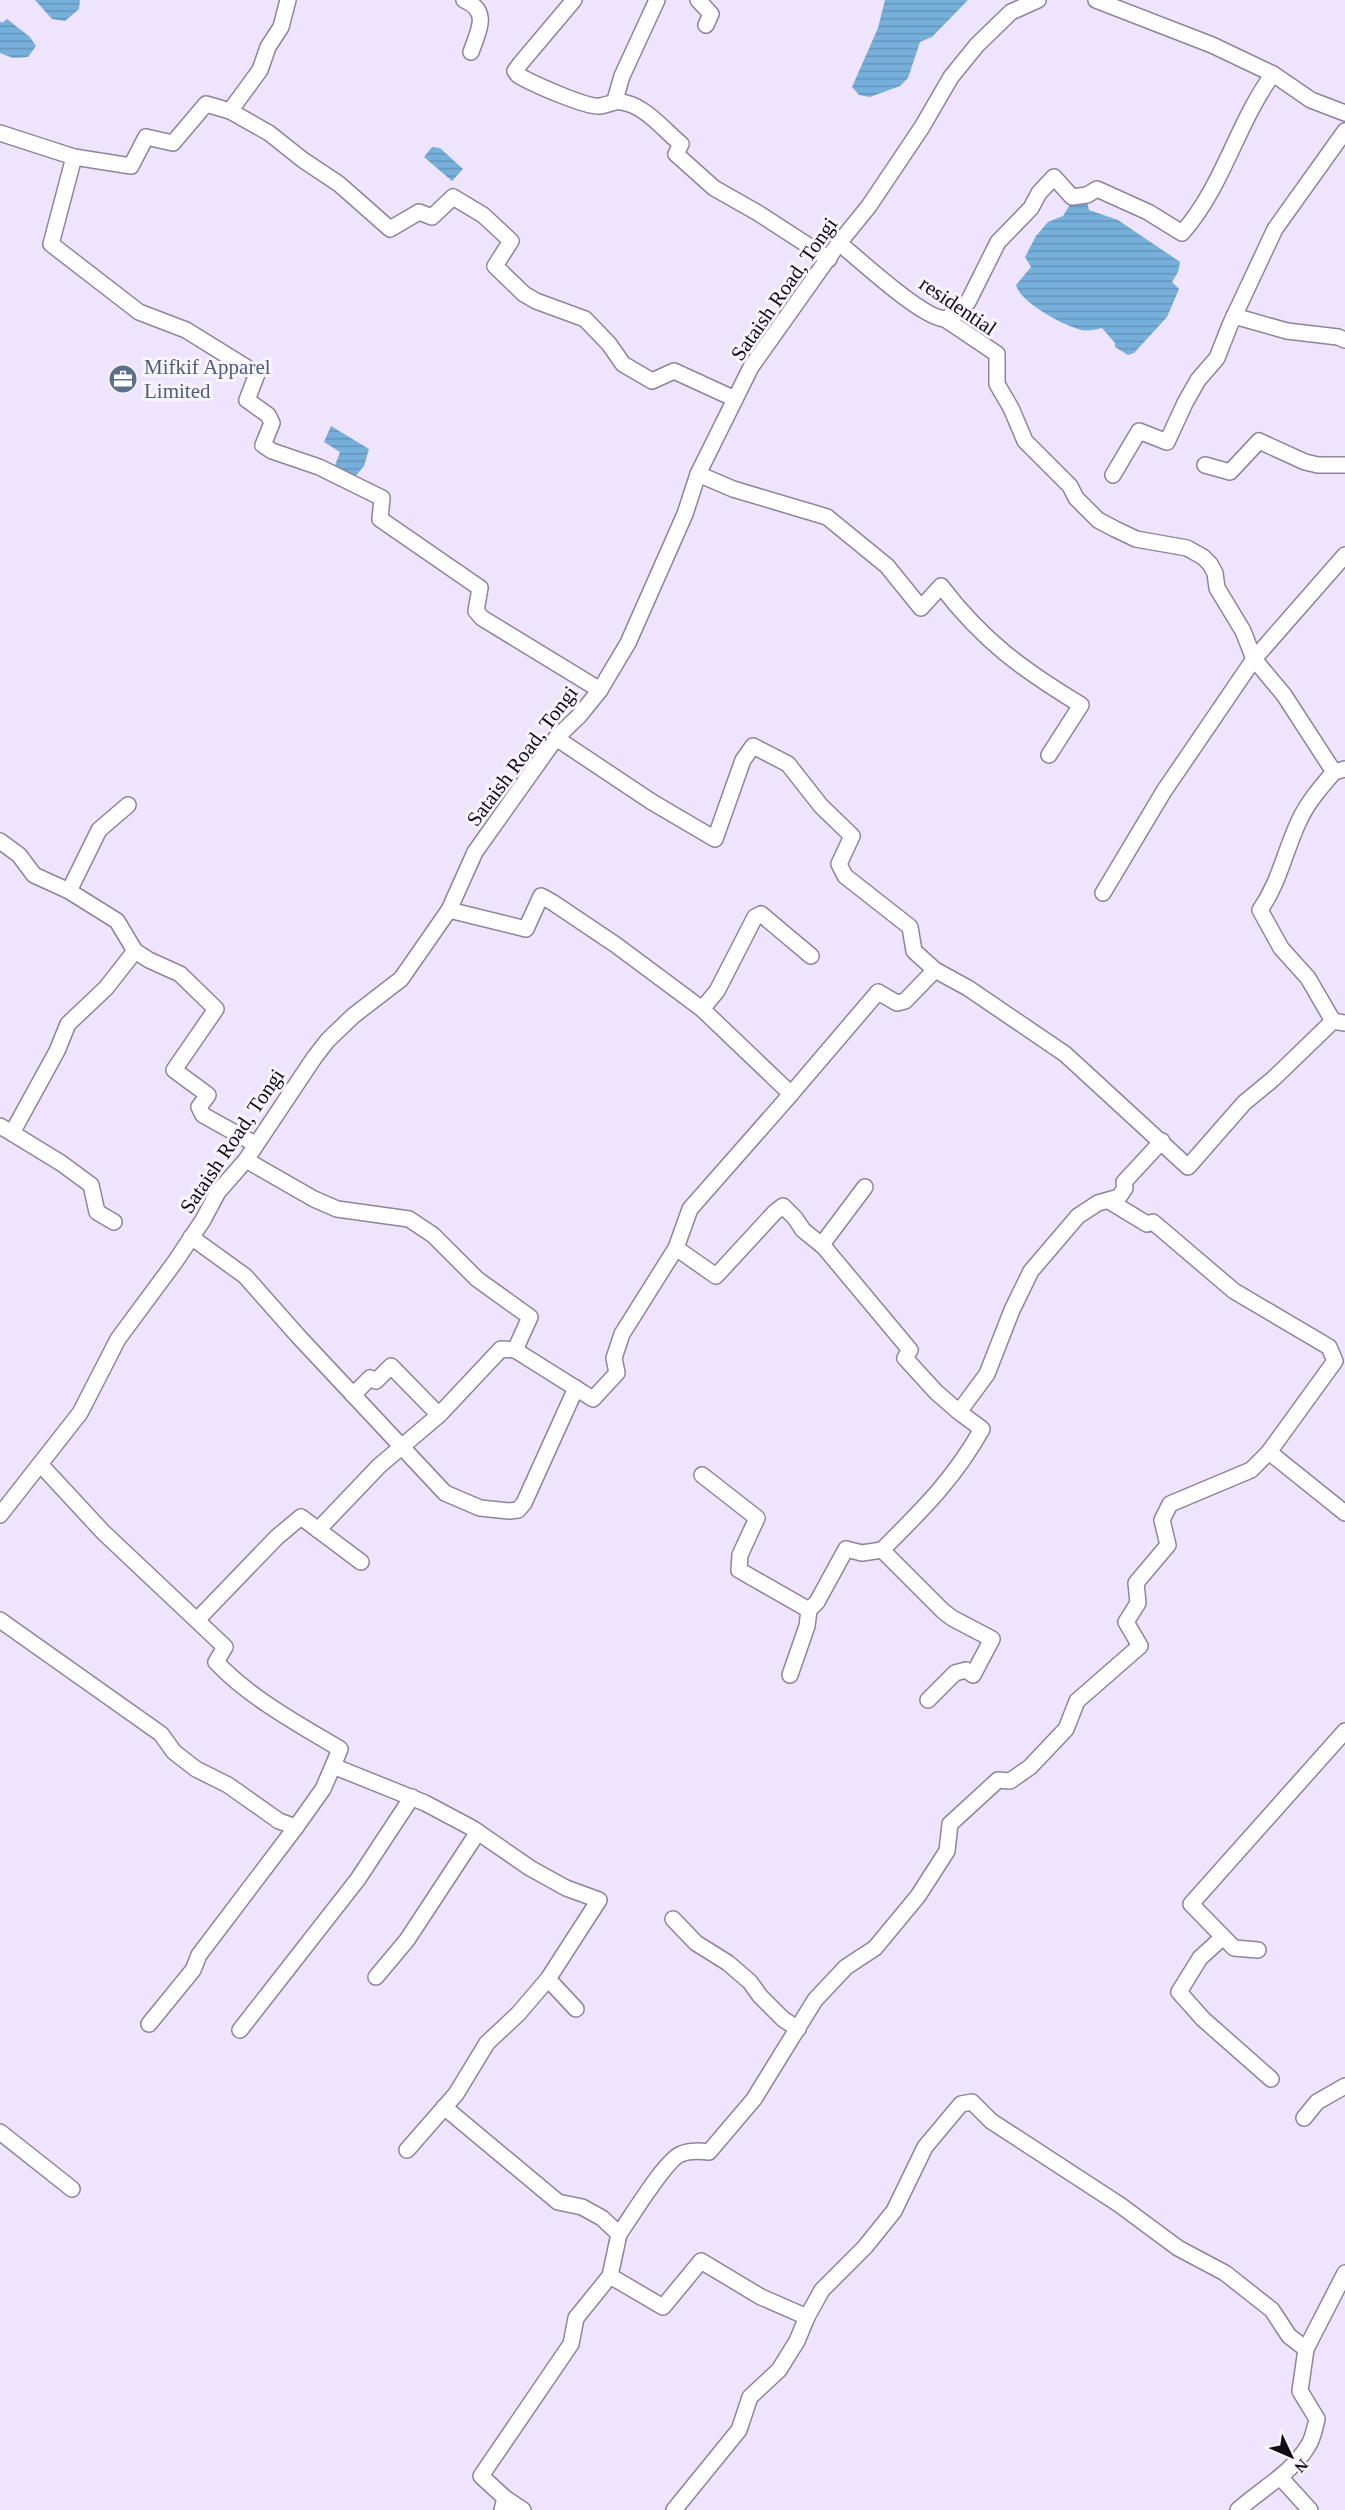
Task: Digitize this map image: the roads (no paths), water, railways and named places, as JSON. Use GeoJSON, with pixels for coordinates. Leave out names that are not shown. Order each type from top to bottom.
{"type":"FeatureCollection","features":[{"type":"Feature","properties":{"kind":"street"},"geometry":{"type":"LineString","coordinates":[[230,111],[260,70],[268,47],[281,27],[288,0]]}},
{"type":"Feature","properties":{"kind":"street"},"geometry":{"type":"LineString","coordinates":[[464,0],[473,4],[479,12],[480,23],[471,52]]}},
{"type":"Feature","properties":{"kind":"street"},"geometry":{"type":"LineString","coordinates":[[574,0],[515,71],[526,80],[550,91],[599,106],[615,100],[640,109],[681,144],[676,154],[714,188],[758,213],[829,259]]}},
{"type":"Feature","properties":{"kind":"street"},"geometry":{"type":"LineString","coordinates":[[615,100],[622,76],[657,0]]}},
{"type":"Feature","properties":{"kind":"street"},"geometry":{"type":"LineString","coordinates":[[698,0],[711,14],[705,25]]}},
{"type":"Feature","properties":{"kind":"street","name":"Sataish Road, Tongi"},"geometry":{"type":"LineString","coordinates":[[0,1515],[80,1413],[118,1339],[191,1237],[218,1192],[246,1160],[328,1040],[353,1016],[401,979],[449,910],[475,852],[556,738],[579,716],[600,690],[628,643],[685,514],[698,474],[751,368],[839,243],[869,206],[922,127],[951,77],[977,45],[1011,12],[1038,0]]}},
{"type":"Feature","properties":{"kind":"street"},"geometry":{"type":"LineString","coordinates":[[1096,0],[1212,45],[1273,74],[1311,100],[1345,113]]}},
{"type":"Feature","properties":{"kind":"street"},"geometry":{"type":"LineString","coordinates":[[945,319],[959,312],[968,302],[998,242],[1031,208],[1039,193],[1054,177],[1072,197],[1087,195],[1097,189],[1148,212],[1182,233],[1205,204],[1261,91],[1273,74]]}},
{"type":"Feature","properties":{"kind":"street"},"geometry":{"type":"LineString","coordinates":[[0,133],[74,158],[131,166],[146,137],[173,143],[206,104],[230,111],[269,133],[303,160],[339,184],[390,229],[419,212],[432,217],[453,197],[483,215],[511,241],[495,266],[524,294],[536,301],[585,319],[609,344],[622,364],[652,381],[674,371],[735,399]]}},
{"type":"Feature","properties":{"kind":"street"},"geometry":{"type":"LineString","coordinates":[[1113,475],[1139,431],[1167,442],[1198,380],[1217,358],[1275,229],[1345,131]]}},
{"type":"Feature","properties":{"kind":"street"},"geometry":{"type":"LineString","coordinates":[[74,158],[51,244],[139,312],[186,330],[257,374],[247,400],[268,415],[272,423],[263,445],[319,467],[382,498],[380,519],[480,588],[476,611],[482,618],[600,690]]}},
{"type":"Feature","properties":{"kind":"street","name":"residential"},"geometry":{"type":"LineString","coordinates":[[839,243],[908,298],[937,318],[945,319],[997,354],[997,384],[1011,408],[1025,441],[1070,486],[1076,498],[1098,520],[1136,540],[1187,548],[1210,564],[1215,573],[1217,588],[1244,631],[1254,659],[1284,695],[1301,725],[1340,771]]}},
{"type":"Feature","properties":{"kind":"street"},"geometry":{"type":"LineString","coordinates":[[1234,316],[1287,331],[1338,337],[1345,340]]}},
{"type":"Feature","properties":{"kind":"street"},"geometry":{"type":"LineString","coordinates":[[1205,465],[1230,472],[1258,441],[1305,462],[1318,465],[1345,465]]}},
{"type":"Feature","properties":{"kind":"street"},"geometry":{"type":"LineString","coordinates":[[698,474],[733,489],[827,517],[887,566],[921,608],[941,586],[964,617],[1004,654],[1035,677],[1081,705],[1049,755]]}},
{"type":"Feature","properties":{"kind":"street"},"geometry":{"type":"LineString","coordinates":[[1103,893],[1164,791],[1254,659],[1345,555]]}},
{"type":"Feature","properties":{"kind":"street"},"geometry":{"type":"LineString","coordinates":[[556,738],[652,802],[715,839],[743,760],[753,746],[789,764],[821,806],[852,836],[839,864],[845,876],[910,927],[914,951],[936,970],[968,988],[1065,1054],[1188,1167],[1244,1103],[1339,1022],[1308,978],[1281,948],[1260,910],[1274,889],[1300,818],[1319,788],[1340,771]]}},
{"type":"Feature","properties":{"kind":"street"},"geometry":{"type":"LineString","coordinates":[[69,891],[99,830],[128,805]]}},
{"type":"Feature","properties":{"kind":"street"},"geometry":{"type":"LineString","coordinates":[[0,841],[19,855],[34,875],[69,891],[117,921],[135,951],[180,974],[216,1009],[174,1070],[208,1095],[199,1107],[203,1115],[255,1144]]}},
{"type":"Feature","properties":{"kind":"street"},"geometry":{"type":"LineString","coordinates":[[449,910],[526,929],[541,896],[616,945],[702,1009],[791,1094]]}},
{"type":"Feature","properties":{"kind":"street"},"geometry":{"type":"LineString","coordinates":[[702,1009],[717,991],[755,917],[761,914],[811,956]]}},
{"type":"Feature","properties":{"kind":"street"},"geometry":{"type":"LineString","coordinates":[[114,1222],[97,1212],[91,1185],[61,1162],[6,1129],[57,1050],[68,1024],[106,988],[135,951]]}},
{"type":"Feature","properties":{"kind":"street"},"geometry":{"type":"LineString","coordinates":[[318,1530],[379,1466],[439,1415],[501,1349],[515,1350],[593,1399],[617,1373],[614,1358],[622,1334],[676,1248],[690,1209],[878,992],[897,1004],[905,1001],[936,970]]}},
{"type":"Feature","properties":{"kind":"street"},"geometry":{"type":"LineString","coordinates":[[959,1412],[987,1374],[1012,1310],[1031,1271],[1078,1216],[1098,1203],[1119,1197],[1125,1188],[1124,1182],[1162,1141]]}},
{"type":"Feature","properties":{"kind":"street"},"geometry":{"type":"LineString","coordinates":[[246,1160],[314,1199],[337,1209],[409,1219],[433,1235],[477,1279],[530,1317],[515,1350]]}},
{"type":"Feature","properties":{"kind":"street"},"geometry":{"type":"LineString","coordinates":[[824,1247],[823,1242],[864,1187]]}},
{"type":"Feature","properties":{"kind":"street"},"geometry":{"type":"LineString","coordinates":[[523,2510],[504,2504],[481,2476],[571,2344],[576,2318],[610,2276],[619,2235],[664,2171],[679,2154],[694,2151],[709,2152],[732,2126],[754,2099],[815,2000],[846,1966],[875,1947],[918,1896],[947,1851],[950,1824],[998,1780],[1010,1781],[1030,1767],[1066,1729],[1077,1701],[1140,1646],[1126,1622],[1138,1603],[1136,1583],[1168,1545],[1162,1520],[1170,1504],[1251,1470],[1269,1452],[1340,1361],[1329,1347],[1234,1291],[1153,1222],[1146,1224],[1109,1201]]}},
{"type":"Feature","properties":{"kind":"street"},"geometry":{"type":"LineString","coordinates":[[676,1248],[716,1276],[783,1206],[803,1230],[824,1247],[910,1350],[905,1358],[936,1392],[982,1429],[966,1457],[933,1500],[882,1550],[862,1553],[846,1549],[817,1602],[809,1610],[807,1626],[790,1675]]}},
{"type":"Feature","properties":{"kind":"street"},"geometry":{"type":"LineString","coordinates":[[191,1237],[245,1276],[401,1448],[445,1493],[480,1508],[509,1512],[518,1510],[524,1503],[576,1388]]}},
{"type":"Feature","properties":{"kind":"street"},"geometry":{"type":"LineString","coordinates":[[353,1395],[370,1378],[376,1381],[391,1366],[439,1415]]}},
{"type":"Feature","properties":{"kind":"street"},"geometry":{"type":"LineString","coordinates":[[1269,1452],[1345,1512]]}},
{"type":"Feature","properties":{"kind":"street"},"geometry":{"type":"LineString","coordinates":[[41,1465],[103,1532],[225,1647],[216,1662],[224,1671],[266,1702],[340,1749],[323,1789],[199,1955],[193,1970],[149,2024]]}},
{"type":"Feature","properties":{"kind":"street"},"geometry":{"type":"LineString","coordinates":[[702,1475],[757,1518],[740,1555],[739,1570],[809,1610]]}},
{"type":"Feature","properties":{"kind":"street"},"geometry":{"type":"LineString","coordinates":[[197,1620],[277,1536],[301,1517],[361,1562]]}},
{"type":"Feature","properties":{"kind":"street"},"geometry":{"type":"LineString","coordinates":[[882,1550],[942,1611],[992,1639],[974,1674],[966,1670],[955,1673],[928,1700]]}},
{"type":"Feature","properties":{"kind":"street"},"geometry":{"type":"LineString","coordinates":[[0,1620],[161,1734],[174,1752],[196,1769],[228,1785],[279,1821],[296,1827]]}},
{"type":"Feature","properties":{"kind":"street"},"geometry":{"type":"LineString","coordinates":[[1258,1950],[1234,1948],[1191,1904],[1345,1731]]}},
{"type":"Feature","properties":{"kind":"street"},"geometry":{"type":"LineString","coordinates":[[333,1766],[378,1786],[412,1797],[478,1832],[530,1868],[566,1888],[599,1900],[548,1979],[518,2014],[487,2043],[456,2094],[407,2150]]}},
{"type":"Feature","properties":{"kind":"street"},"geometry":{"type":"LineString","coordinates":[[240,2030],[358,1879],[412,1797]]}},
{"type":"Feature","properties":{"kind":"street"},"geometry":{"type":"LineString","coordinates":[[376,1977],[413,1932],[478,1832]]}},
{"type":"Feature","properties":{"kind":"street"},"geometry":{"type":"LineString","coordinates":[[673,1919],[696,1943],[728,1963],[750,1982],[760,1996],[783,2019],[798,2029]]}},
{"type":"Feature","properties":{"kind":"street"},"geometry":{"type":"LineString","coordinates":[[1223,1937],[1200,1958],[1179,1992],[1203,2019],[1271,2079]]}},
{"type":"Feature","properties":{"kind":"street"},"geometry":{"type":"LineString","coordinates":[[548,1979],[576,2009]]}},
{"type":"Feature","properties":{"kind":"street"},"geometry":{"type":"LineString","coordinates":[[1304,2118],[1317,2102],[1345,2086]]}},
{"type":"Feature","properties":{"kind":"street"},"geometry":{"type":"LineString","coordinates":[[674,2510],[739,2430],[750,2397],[779,2370],[797,2341],[822,2290],[865,2247],[894,2211],[925,2147],[960,2104],[972,2102],[991,2121],[1120,2205],[1178,2248],[1225,2273],[1272,2310],[1290,2336],[1306,2349]]}},
{"type":"Feature","properties":{"kind":"street"},"geometry":{"type":"LineString","coordinates":[[444,2107],[558,2202],[582,2207],[602,2218],[619,2235]]}},
{"type":"Feature","properties":{"kind":"street"},"geometry":{"type":"LineString","coordinates":[[0,2132],[72,2189]]}},
{"type":"Feature","properties":{"kind":"street"},"geometry":{"type":"LineString","coordinates":[[610,2276],[663,2307],[701,2261],[745,2288],[807,2317]]}},
{"type":"Feature","properties":{"kind":"street"},"geometry":{"type":"LineString","coordinates":[[1238,2510],[1280,2477],[1309,2445],[1317,2419],[1299,2391],[1306,2349],[1345,2272]]}},
{"type":"Feature","properties":{"kind":"street"},"geometry":{"type":"LineString","coordinates":[[1280,2477],[1310,2510]]}},
{"type":"Feature","properties":{"kind":"water"},"geometry":{"type":"Polygon","coordinates":[[[35,0],[80,0],[79,9],[65,21],[52,19],[35,0]]]}},
{"type":"Feature","properties":{"kind":"water"},"geometry":{"type":"Polygon","coordinates":[[[885,0],[968,0],[932,37],[920,42],[908,78],[900,86],[870,97],[859,95],[852,87],[878,28],[885,0]]]}},
{"type":"Feature","properties":{"kind":"water"},"geometry":{"type":"Polygon","coordinates":[[[7,19],[30,37],[36,46],[28,57],[13,58],[0,53],[0,21],[2,23],[7,19]]]}},
{"type":"Feature","properties":{"kind":"water"},"geometry":{"type":"Polygon","coordinates":[[[432,147],[440,148],[463,169],[452,181],[424,157],[432,147]]]}},
{"type":"Feature","properties":{"kind":"water"},"geometry":{"type":"Polygon","coordinates":[[[1087,202],[1089,210],[1118,220],[1180,262],[1178,272],[1172,282],[1179,289],[1167,317],[1134,353],[1128,355],[1115,347],[1115,343],[1102,328],[1084,330],[1042,312],[1019,292],[1016,285],[1031,267],[1025,257],[1036,236],[1048,222],[1063,216],[1071,203],[1087,202]]]}},
{"type":"Feature","properties":{"kind":"water"},"geometry":{"type":"Polygon","coordinates":[[[331,426],[369,449],[364,466],[354,478],[333,471],[340,452],[324,442],[331,426]]]}},
{"type":"Feature","properties":{"kind":"place","name":"Mifkif Apparel Limited"},"geometry":{"type":"Point","coordinates":[123,379]}}]}
